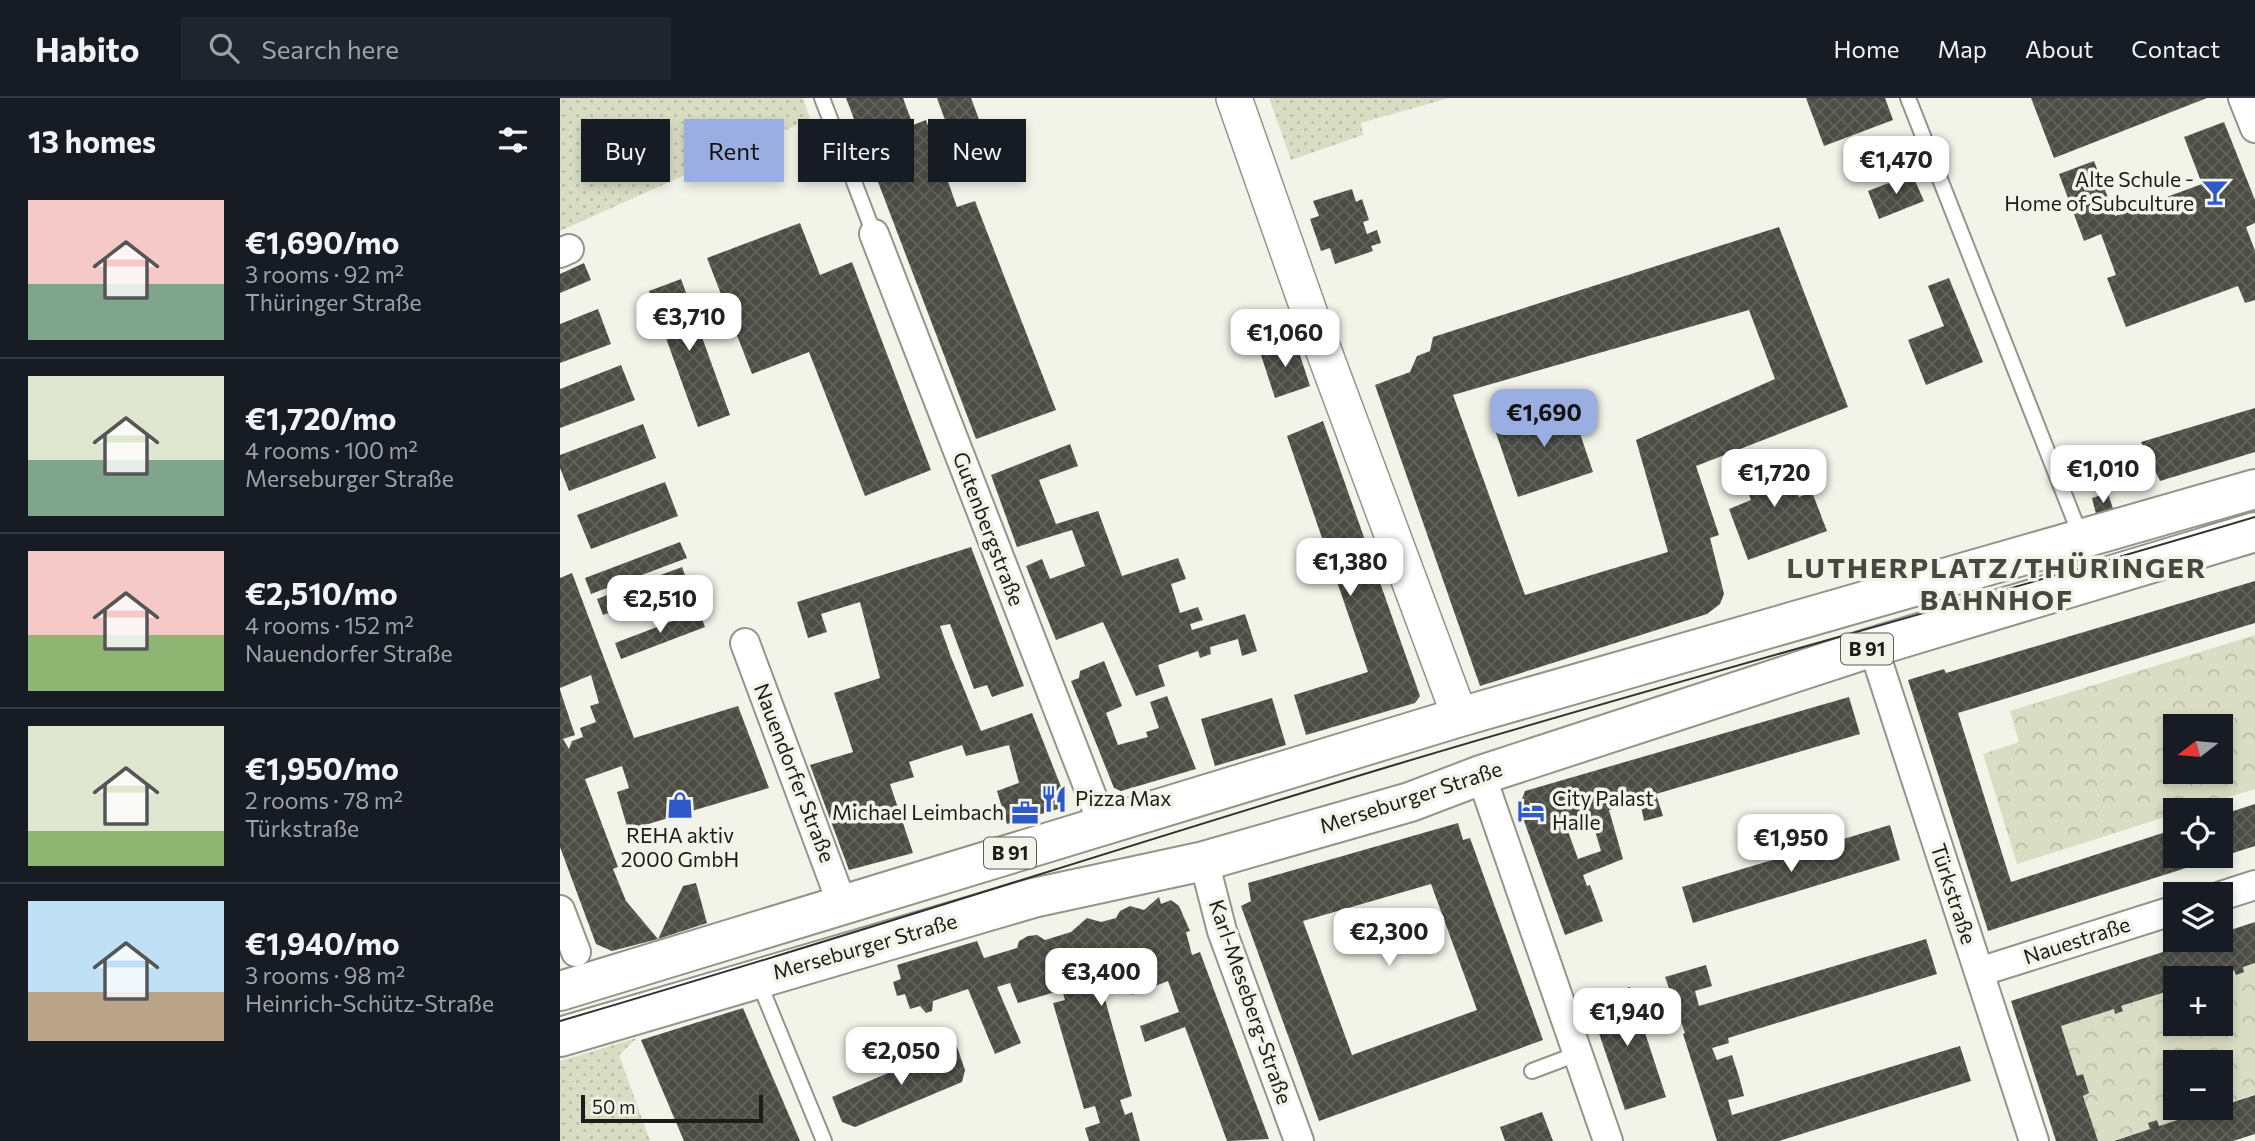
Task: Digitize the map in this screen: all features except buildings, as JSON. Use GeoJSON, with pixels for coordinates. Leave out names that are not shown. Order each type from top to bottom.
{"type":"FeatureCollection","features":[{"type":"Feature","properties":{"kind":"main road","name":"B 91"},"geometry":{"type":"LineString","coordinates":[[560,990],[1460,717],[2255,489]]}},
{"type":"Feature","properties":{"kind":"main road","name":"Merseburger Straße"},"geometry":{"type":"LineString","coordinates":[[560,1037],[1070,888],[1204,861],[1410,802],[1481,775],[1879,664],[2255,532]]}},
{"type":"Feature","properties":{"kind":"main road"},"geometry":{"type":"LineString","coordinates":[[1460,717],[1481,775]]}},
{"type":"Feature","properties":{"kind":"street"},"geometry":{"type":"LineString","coordinates":[[1234,98],[1310,314],[1460,717]]}},
{"type":"Feature","properties":{"kind":"street"},"geometry":{"type":"LineString","coordinates":[[2243,98],[2255,128]]}},
{"type":"Feature","properties":{"kind":"street","name":"Gutenbergstraße"},"geometry":{"type":"LineString","coordinates":[[874,234],[1103,825]]}},
{"type":"Feature","properties":{"kind":"street","name":"Nauendorfer Straße"},"geometry":{"type":"LineString","coordinates":[[745,643],[842,904]]}},
{"type":"Feature","properties":{"kind":"street","name":"Türkstraße"},"geometry":{"type":"LineString","coordinates":[[1879,664],[2034,1141]]}},
{"type":"Feature","properties":{"kind":"street"},"geometry":{"type":"LineString","coordinates":[[1481,775],[1608,1141]]}},
{"type":"Feature","properties":{"kind":"street","name":"Karl-Meseberg-Straße"},"geometry":{"type":"LineString","coordinates":[[1204,861],[1222,931],[1299,1141]]}},
{"type":"Feature","properties":{"kind":"street"},"geometry":{"type":"LineString","coordinates":[[2233,892],[2255,885]]}},
{"type":"Feature","properties":{"kind":"street"},"geometry":{"type":"LineString","coordinates":[[560,910],[576,952]]}},
{"type":"Feature","properties":{"kind":"street","name":"Nauestraße"},"geometry":{"type":"LineString","coordinates":[[1979,972],[2163,914]]}},
{"type":"Feature","properties":{"kind":"lane"},"geometry":{"type":"LineString","coordinates":[[822,98],[874,234]]}},
{"type":"Feature","properties":{"kind":"lane"},"geometry":{"type":"LineString","coordinates":[[1908,98],[2081,539]]}},
{"type":"Feature","properties":{"kind":"lane"},"geometry":{"type":"LineString","coordinates":[[757,979],[824,1141]]}},
{"type":"Feature","properties":{"kind":"lane"},"geometry":{"type":"LineString","coordinates":[[1532,1071],[1577,1054]]}},
{"type":"Feature","properties":{"kind":"green space"},"geometry":{"type":"Polygon","coordinates":[[[560,98],[803,98],[810,119],[798,119],[798,124],[784,131],[784,119],[684,119],[684,175],[670,182],[670,119],[581,119],[581,182],[669,182],[560,231],[560,98]]]}},
{"type":"Feature","properties":{"kind":"green space"},"geometry":{"type":"Polygon","coordinates":[[[1269,98],[1449,98],[1361,123],[1363,135],[1291,160],[1269,98]]]}},
{"type":"Feature","properties":{"kind":"green space"},"geometry":{"type":"Polygon","coordinates":[[[2255,635],[2255,789],[2226,798],[2163,798],[2163,818],[2017,864],[1983,754],[2019,742],[2010,711],[2255,635]]]}},
{"type":"Feature","properties":{"kind":"green space"},"geometry":{"type":"Polygon","coordinates":[[[2255,963],[2255,1094],[2233,1101],[2233,1050],[2163,1050],[2163,1120],[2177,1120],[2112,1141],[2098,1141],[2061,1026],[2163,993],[2163,1036],[2233,1036],[2233,970],[2255,963]]]}},
{"type":"Feature","properties":{"kind":"green space"},"geometry":{"type":"Polygon","coordinates":[[[637,1038],[619,1055],[650,1141],[560,1141],[560,1061],[637,1038]]]}},
{"type":"Feature","properties":{"kind":"tram line"},"geometry":{"type":"LineString","coordinates":[[560,1021],[1401,763],[2255,517]]}},
{"type":"Feature","properties":{"kind":"place","name":"Alte Schule - Home of Subculture"},"geometry":{"type":"Point","coordinates":[2215,192]}},
{"type":"Feature","properties":{"kind":"place","name":"Pizza Max"},"geometry":{"type":"Point","coordinates":[1054,799]}},
{"type":"Feature","properties":{"kind":"place","name":"REHA aktiv 2000 GmbH"},"geometry":{"type":"Point","coordinates":[680,805]}},
{"type":"Feature","properties":{"kind":"place","name":"City Palast Halle"},"geometry":{"type":"Point","coordinates":[1531,811]}},
{"type":"Feature","properties":{"kind":"place","name":"Michael Leimbach"},"geometry":{"type":"Point","coordinates":[1025,813]}},
{"type":"Feature","properties":{"kind":"district","name":"LUTHERPLATZ/THÜRINGER BAHNHOF"},"geometry":{"type":"Point","coordinates":[1997,584]}}]}
